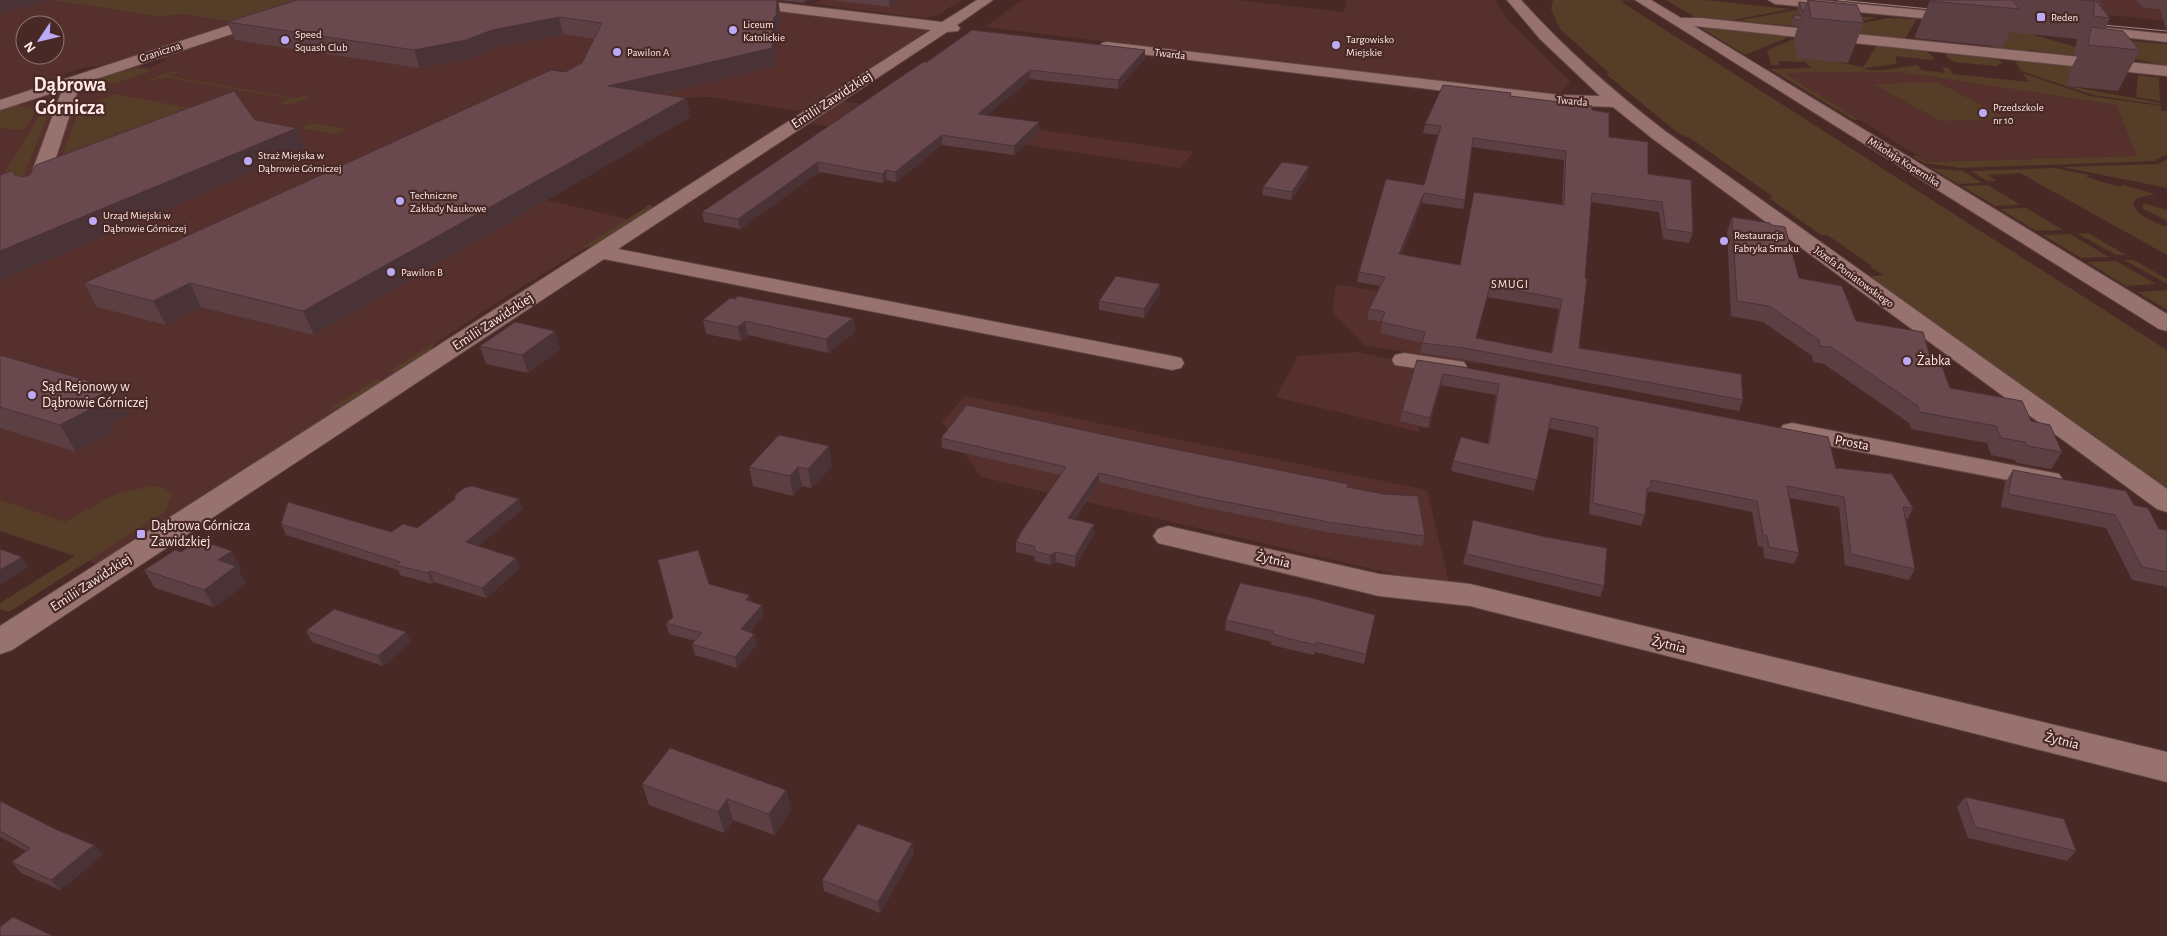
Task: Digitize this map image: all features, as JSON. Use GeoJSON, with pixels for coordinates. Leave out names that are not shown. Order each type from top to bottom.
{"type":"FeatureCollection","features":[{"type":"Feature","properties":{"kind":"street","name":"Graniczna"},"geometry":{"type":"LineString","coordinates":[[0,105],[320,0]]}},
{"type":"Feature","properties":{"kind":"street"},"geometry":{"type":"LineString","coordinates":[[723,0],[964,29]]}},
{"type":"Feature","properties":{"kind":"street","name":"Emilii Zawidzkiej"},"geometry":{"type":"LineString","coordinates":[[0,642],[986,0]]}},
{"type":"Feature","properties":{"kind":"street","name":"Józefa Poniatowskiego"},"geometry":{"type":"LineString","coordinates":[[1514,0],[1545,36],[1618,102],[1659,135],[2160,498]]}},
{"type":"Feature","properties":{"kind":"street"},"geometry":{"type":"LineString","coordinates":[[1530,18],[1532,0]]}},
{"type":"Feature","properties":{"kind":"street","name":"Mikołaja Kopernika"},"geometry":{"type":"LineString","coordinates":[[1642,0],[2167,324]]}},
{"type":"Feature","properties":{"kind":"street"},"geometry":{"type":"LineString","coordinates":[[1775,0],[1972,19]]}},
{"type":"Feature","properties":{"kind":"street"},"geometry":{"type":"LineString","coordinates":[[1677,22],[1701,22],[2167,71]]}},
{"type":"Feature","properties":{"kind":"street"},"geometry":{"type":"LineString","coordinates":[[2076,29],[2167,38]]}},
{"type":"Feature","properties":{"kind":"street","name":"Twarda"},"geometry":{"type":"LineString","coordinates":[[1090,44],[1560,100],[1618,102]]}},
{"type":"Feature","properties":{"kind":"street"},"geometry":{"type":"LineString","coordinates":[[2135,69],[2167,80]]}},
{"type":"Feature","properties":{"kind":"street"},"geometry":{"type":"LineString","coordinates":[[35,191],[69,93],[71,86],[67,83]]}},
{"type":"Feature","properties":{"kind":"street"},"geometry":{"type":"LineString","coordinates":[[601,252],[1172,363]]}},
{"type":"Feature","properties":{"kind":"street"},"geometry":{"type":"LineString","coordinates":[[1404,360],[1476,371]]}},
{"type":"Feature","properties":{"kind":"street","name":"Prosta"},"geometry":{"type":"LineString","coordinates":[[1771,427],[2071,485]]}},
{"type":"Feature","properties":{"kind":"street"},"geometry":{"type":"LineString","coordinates":[[2110,492],[2160,498]]}},
{"type":"Feature","properties":{"kind":"street","name":"Żytnia"},"geometry":{"type":"LineString","coordinates":[[1168,536],[1379,585],[1470,595],[2167,767]]}},
{"type":"Feature","properties":{"kind":"shaded area"},"geometry":{"type":"Polygon","coordinates":[[[0,0],[51,0],[161,17],[184,14],[240,24],[105,66],[85,67],[64,74],[64,80],[0,101],[0,0]]]}},
{"type":"Feature","properties":{"kind":"shaded area"},"geometry":{"type":"Polygon","coordinates":[[[51,0],[307,0],[237,23],[184,14],[161,17],[51,0]]]}},
{"type":"Feature","properties":{"kind":"shaded area","name":"Techniczne Zakłady Naukowe"},"geometry":{"type":"Polygon","coordinates":[[[697,0],[914,26],[929,30],[804,112],[709,97],[633,100],[472,183],[636,221],[605,241],[582,249],[492,306],[435,343],[427,355],[101,565],[0,531],[0,108],[136,66],[150,67],[165,61],[163,57],[167,54],[254,25],[697,0]]]}},
{"type":"Feature","properties":{"kind":"shaded area"},"geometry":{"type":"Polygon","coordinates":[[[822,0],[962,0],[936,16],[925,18],[813,4],[822,0]]]}},
{"type":"Feature","properties":{"kind":"shaded area","name":"Targowisko Miejskie"},"geometry":{"type":"Polygon","coordinates":[[[1022,0],[1235,0],[1344,12],[1347,0],[1495,0],[1509,21],[1570,81],[1559,95],[985,27],[1022,0]]]}},
{"type":"Feature","properties":{"kind":"shaded area"},"geometry":{"type":"Polygon","coordinates":[[[1553,0],[1634,0],[1620,1],[2167,350],[2167,491],[1867,277],[1884,275],[1871,268],[1872,266],[1827,235],[1821,235],[1769,198],[1773,197],[1690,138],[1678,133],[1606,74],[1609,73],[1560,29],[1551,9],[1553,0]]]}},
{"type":"Feature","properties":{"kind":"shaded area"},"geometry":{"type":"Polygon","coordinates":[[[1666,0],[1705,0],[1790,9],[1723,22],[1698,19],[1666,0]]]}},
{"type":"Feature","properties":{"kind":"shaded area"},"geometry":{"type":"Polygon","coordinates":[[[1978,0],[2167,0],[2167,21],[1980,2],[1978,0]]]}},
{"type":"Feature","properties":{"kind":"shaded area"},"geometry":{"type":"Polygon","coordinates":[[[1796,10],[1876,18],[1816,31],[1803,27],[1741,21],[1740,24],[1730,22],[1796,10]]]}},
{"type":"Feature","properties":{"kind":"shaded area"},"geometry":{"type":"Polygon","coordinates":[[[1888,18],[1917,19],[1904,41],[1820,32],[1888,18]]]}},
{"type":"Feature","properties":{"kind":"shaded area"},"geometry":{"type":"Polygon","coordinates":[[[1701,26],[1794,35],[1745,55],[1701,26]]]}},
{"type":"Feature","properties":{"kind":"shaded area"},"geometry":{"type":"Polygon","coordinates":[[[2008,32],[2028,33],[2089,51],[2093,58],[2027,50],[2029,55],[1987,50],[2008,32]]]}},
{"type":"Feature","properties":{"kind":"shaded area"},"geometry":{"type":"Polygon","coordinates":[[[1803,35],[1805,56],[1863,67],[1878,44],[1925,49],[1934,58],[1931,60],[1896,56],[1896,64],[1865,68],[1866,70],[1883,70],[1918,65],[1921,70],[1945,73],[1942,68],[1949,68],[1953,74],[2029,82],[2022,73],[2090,96],[2161,106],[2161,111],[2167,111],[2167,155],[2154,161],[1961,168],[1924,163],[1912,156],[1917,156],[1928,162],[2137,156],[2116,105],[1901,72],[1784,73],[1859,120],[1854,120],[1770,69],[1811,68],[1805,62],[1778,61],[1779,65],[1771,65],[1767,50],[1803,35]]]}},
{"type":"Feature","properties":{"kind":"shaded area"},"geometry":{"type":"Polygon","coordinates":[[[2129,41],[2167,44],[2167,66],[2094,50],[2129,41]]]}},
{"type":"Feature","properties":{"kind":"shaded area"},"geometry":{"type":"Polygon","coordinates":[[[1944,52],[1997,57],[2002,63],[1996,66],[1955,62],[1949,59],[1944,52]]]}},
{"type":"Feature","properties":{"kind":"shaded area"},"geometry":{"type":"Polygon","coordinates":[[[2014,60],[2072,65],[2068,86],[2161,103],[2161,105],[2093,95],[2021,71],[2014,60]]]}},
{"type":"Feature","properties":{"kind":"shaded area"},"geometry":{"type":"Polygon","coordinates":[[[136,68],[153,70],[114,84],[101,81],[103,76],[136,68]]]}},
{"type":"Feature","properties":{"kind":"shaded area"},"geometry":{"type":"Polygon","coordinates":[[[180,72],[169,76],[294,98],[312,95],[305,100],[278,104],[290,99],[165,77],[152,81],[148,80],[166,73],[180,72]]]}},
{"type":"Feature","properties":{"kind":"shaded area","name":"Przedszkole nr 10"},"geometry":{"type":"Polygon","coordinates":[[[1901,72],[2116,105],[2137,156],[1928,162],[1783,73],[1901,72]]]}},
{"type":"Feature","properties":{"kind":"shaded area"},"geometry":{"type":"Polygon","coordinates":[[[2138,75],[2159,78],[2160,101],[2136,97],[2138,75]]]}},
{"type":"Feature","properties":{"kind":"shaded area"},"geometry":{"type":"Polygon","coordinates":[[[1937,82],[2008,119],[1940,121],[1874,84],[1937,82]]]}},
{"type":"Feature","properties":{"kind":"shaded area"},"geometry":{"type":"Polygon","coordinates":[[[116,94],[231,116],[53,184],[81,103],[96,101],[116,94]]]}},
{"type":"Feature","properties":{"kind":"shaded area"},"geometry":{"type":"Polygon","coordinates":[[[842,101],[1193,152],[1180,168],[960,135],[946,145],[807,123],[842,101]]]}},
{"type":"Feature","properties":{"kind":"shaded area"},"geometry":{"type":"Polygon","coordinates":[[[16,105],[37,109],[26,128],[17,130],[0,128],[0,110],[16,105]]]}},
{"type":"Feature","properties":{"kind":"shaded area"},"geometry":{"type":"Polygon","coordinates":[[[51,107],[16,195],[0,180],[44,108],[51,107]]]}},
{"type":"Feature","properties":{"kind":"shaded area"},"geometry":{"type":"Polygon","coordinates":[[[313,123],[346,130],[337,134],[300,128],[313,123]]]}},
{"type":"Feature","properties":{"kind":"shaded area"},"geometry":{"type":"Polygon","coordinates":[[[2167,159],[2167,188],[2063,167],[2158,164],[2167,159]]]}},
{"type":"Feature","properties":{"kind":"shaded area"},"geometry":{"type":"Polygon","coordinates":[[[1931,168],[1963,171],[1982,183],[1958,184],[1931,168]]]}},
{"type":"Feature","properties":{"kind":"shaded area"},"geometry":{"type":"Polygon","coordinates":[[[2054,168],[2089,175],[2086,177],[2120,187],[2124,185],[2155,194],[2137,198],[2133,203],[2142,215],[2167,227],[2167,255],[2020,173],[1988,175],[1997,181],[1987,181],[1971,171],[2054,168]]]}},
{"type":"Feature","properties":{"kind":"shaded area"},"geometry":{"type":"Polygon","coordinates":[[[1987,185],[2021,205],[1995,206],[1962,186],[1987,185]]]}},
{"type":"Feature","properties":{"kind":"shaded area"},"geometry":{"type":"Polygon","coordinates":[[[2143,203],[2167,210],[2167,221],[2143,209],[2143,203]]]}},
{"type":"Feature","properties":{"kind":"shaded area"},"geometry":{"type":"Polygon","coordinates":[[[651,204],[653,210],[605,241],[582,249],[505,297],[651,204]]]}},
{"type":"Feature","properties":{"kind":"shaded area"},"geometry":{"type":"Polygon","coordinates":[[[2026,208],[2063,230],[2036,231],[2000,209],[2026,208]]]}},
{"type":"Feature","properties":{"kind":"shaded area"},"geometry":{"type":"Polygon","coordinates":[[[2088,233],[2126,255],[2116,255],[2078,234],[2088,233]]]}},
{"type":"Feature","properties":{"kind":"shaded area"},"geometry":{"type":"Polygon","coordinates":[[[2070,234],[2109,257],[2081,258],[2043,235],[2070,234]]]}},
{"type":"Feature","properties":{"kind":"shaded area"},"geometry":{"type":"Polygon","coordinates":[[[2124,260],[2134,260],[2167,279],[2167,284],[2124,260]]]}},
{"type":"Feature","properties":{"kind":"shaded area"},"geometry":{"type":"Polygon","coordinates":[[[2116,261],[2156,284],[2126,286],[2087,262],[2116,261]]]}},
{"type":"Feature","properties":{"kind":"shaded area"},"geometry":{"type":"Polygon","coordinates":[[[1336,284],[1400,295],[1392,320],[1480,337],[1478,350],[1482,351],[1479,364],[1364,345],[1332,312],[1336,284]]]}},
{"type":"Feature","properties":{"kind":"shaded area"},"geometry":{"type":"Polygon","coordinates":[[[2166,290],[2167,310],[2137,292],[2166,290]]]}},
{"type":"Feature","properties":{"kind":"shaded area"},"geometry":{"type":"Polygon","coordinates":[[[492,306],[435,343],[427,355],[399,373],[390,371],[492,306]]]}},
{"type":"Feature","properties":{"kind":"shaded area"},"geometry":{"type":"Polygon","coordinates":[[[1358,352],[1442,370],[1430,428],[1418,426],[1419,432],[1276,397],[1298,356],[1358,352]]]}},
{"type":"Feature","properties":{"kind":"shaded area"},"geometry":{"type":"Polygon","coordinates":[[[377,379],[387,381],[345,405],[327,411],[377,379]]]}},
{"type":"Feature","properties":{"kind":"shaded area"},"geometry":{"type":"Polygon","coordinates":[[[965,396],[1427,490],[1449,583],[1436,584],[981,477],[942,422],[965,396]]]}},
{"type":"Feature","properties":{"kind":"shaded area"},"geometry":{"type":"Polygon","coordinates":[[[151,486],[164,488],[172,494],[166,511],[9,612],[0,609],[0,603],[75,556],[0,531],[0,500],[65,522],[116,494],[151,486]]]}},
{"type":"Feature","properties":{"kind":"building"},"geometry":{"type":"Polygon","coordinates":[[[297,0],[777,0],[772,48],[608,86],[686,98],[303,311],[190,283],[153,301],[84,283],[551,70],[565,72],[582,63],[602,23],[559,17],[492,30],[466,40],[414,50],[227,22],[297,0]]]}},
{"type":"Feature","properties":{"kind":"building"},"geometry":{"type":"Polygon","coordinates":[[[1808,0],[1857,5],[1864,23],[1811,18],[1808,0]]]}},
{"type":"Feature","properties":{"kind":"building"},"geometry":{"type":"Polygon","coordinates":[[[2012,0],[2020,9],[1929,1],[2012,0]]]}},
{"type":"Feature","properties":{"kind":"building"},"geometry":{"type":"Polygon","coordinates":[[[2081,0],[2101,0],[2102,2],[2096,1],[2110,18],[2093,16],[2095,1],[2081,0]]]}},
{"type":"Feature","properties":{"kind":"building"},"geometry":{"type":"Polygon","coordinates":[[[1799,2],[1807,3],[1803,13],[1799,2]]]}},
{"type":"Feature","properties":{"kind":"building"},"geometry":{"type":"Polygon","coordinates":[[[1794,15],[1802,16],[1801,20],[1794,19],[1794,15]]]}},
{"type":"Feature","properties":{"kind":"building"},"geometry":{"type":"Polygon","coordinates":[[[2091,27],[2123,31],[2140,50],[2088,45],[2091,27]]]}},
{"type":"Feature","properties":{"kind":"building"},"geometry":{"type":"Polygon","coordinates":[[[972,30],[1145,50],[1118,80],[1030,70],[978,114],[1039,122],[1014,146],[942,135],[895,172],[886,170],[882,174],[818,162],[738,219],[702,212],[923,62],[927,62],[972,30]]]}},
{"type":"Feature","properties":{"kind":"building"},"geometry":{"type":"Polygon","coordinates":[[[1443,85],[1511,93],[1510,96],[1592,106],[1592,110],[1609,113],[1609,137],[1648,142],[1648,174],[1691,180],[1693,233],[1666,229],[1662,202],[1592,193],[1585,278],[1587,278],[1579,348],[1741,374],[1743,400],[1464,348],[1422,343],[1425,332],[1381,322],[1385,312],[1369,309],[1385,277],[1359,272],[1386,179],[1424,185],[1441,126],[1425,124],[1443,85]],[[1473,138],[1465,200],[1424,193],[1399,254],[1460,265],[1474,192],[1564,205],[1566,151],[1473,138]],[[1490,286],[1476,338],[1552,353],[1562,299],[1490,286]]]}},
{"type":"Feature","properties":{"kind":"building"},"geometry":{"type":"Polygon","coordinates":[[[234,91],[255,120],[297,128],[0,251],[0,175],[12,171],[15,175],[22,177],[30,175],[36,165],[234,91]]]}},
{"type":"Feature","properties":{"kind":"building"},"geometry":{"type":"Polygon","coordinates":[[[1282,162],[1309,166],[1292,192],[1263,187],[1282,162]]]}},
{"type":"Feature","properties":{"kind":"building"},"geometry":{"type":"Polygon","coordinates":[[[1732,217],[1785,227],[1799,278],[1842,286],[1856,321],[1923,332],[1931,360],[1940,361],[1950,388],[2022,401],[2031,421],[2050,425],[2062,452],[2027,446],[2025,442],[2001,438],[1996,426],[1919,412],[1918,406],[1831,347],[1820,346],[1819,340],[1769,306],[1737,301],[1732,217]]]}},
{"type":"Feature","properties":{"kind":"building"},"geometry":{"type":"Polygon","coordinates":[[[1116,276],[1160,284],[1144,309],[1099,301],[1116,276]]]}},
{"type":"Feature","properties":{"kind":"building"},"geometry":{"type":"Polygon","coordinates":[[[737,296],[853,318],[826,339],[745,321],[738,327],[703,320],[730,298],[736,299],[737,296]]]}},
{"type":"Feature","properties":{"kind":"building"},"geometry":{"type":"Polygon","coordinates":[[[515,322],[555,331],[522,355],[480,346],[515,322]]]}},
{"type":"Feature","properties":{"kind":"building"},"geometry":{"type":"Polygon","coordinates":[[[0,355],[113,388],[87,402],[98,405],[60,425],[0,407],[0,355]]]}},
{"type":"Feature","properties":{"kind":"building"},"geometry":{"type":"Polygon","coordinates":[[[1417,360],[1463,367],[1828,437],[1836,468],[1892,474],[1913,508],[1903,507],[1915,569],[1851,554],[1844,497],[1787,486],[1799,553],[1769,547],[1767,536],[1763,535],[1757,501],[1651,480],[1650,488],[1647,488],[1645,515],[1593,503],[1598,427],[1551,418],[1537,480],[1453,461],[1461,437],[1489,444],[1499,384],[1443,374],[1430,418],[1402,411],[1417,360]]]}},
{"type":"Feature","properties":{"kind":"building"},"geometry":{"type":"Polygon","coordinates":[[[967,405],[1348,484],[1347,487],[1383,494],[1418,496],[1425,536],[1328,522],[1197,496],[1099,473],[1068,518],[1094,524],[1075,556],[1056,552],[1050,555],[1035,551],[1034,546],[1016,542],[1066,467],[941,438],[967,405]]]}},
{"type":"Feature","properties":{"kind":"building"},"geometry":{"type":"Polygon","coordinates":[[[779,435],[829,446],[808,469],[798,467],[790,476],[749,467],[779,435]]]}},
{"type":"Feature","properties":{"kind":"building"},"geometry":{"type":"Polygon","coordinates":[[[2013,470],[2126,491],[2134,505],[2148,508],[2159,529],[2167,530],[2167,572],[2142,567],[2115,515],[2008,494],[2013,470]]]}},
{"type":"Feature","properties":{"kind":"building"},"geometry":{"type":"Polygon","coordinates":[[[472,486],[519,499],[466,542],[516,558],[482,588],[430,571],[428,573],[395,565],[400,562],[281,524],[288,502],[391,532],[403,524],[417,528],[455,499],[455,495],[464,488],[472,486]]]}},
{"type":"Feature","properties":{"kind":"building"},"geometry":{"type":"Polygon","coordinates":[[[1473,520],[1546,537],[1607,548],[1604,586],[1466,554],[1473,520]]]}},
{"type":"Feature","properties":{"kind":"building"},"geometry":{"type":"Polygon","coordinates":[[[199,540],[232,551],[218,560],[236,566],[204,590],[144,570],[175,550],[181,552],[199,540]]]}},
{"type":"Feature","properties":{"kind":"building"},"geometry":{"type":"Polygon","coordinates":[[[0,549],[22,557],[0,570],[0,549]]]}},
{"type":"Feature","properties":{"kind":"building"},"geometry":{"type":"Polygon","coordinates":[[[698,550],[709,584],[749,595],[746,600],[762,605],[741,629],[754,634],[735,657],[692,644],[702,633],[666,623],[673,617],[658,560],[698,550]]]}},
{"type":"Feature","properties":{"kind":"building"},"geometry":{"type":"Polygon","coordinates":[[[1240,583],[1308,597],[1375,615],[1366,654],[1316,642],[1316,645],[1290,639],[1273,634],[1273,631],[1226,620],[1240,583]]]}},
{"type":"Feature","properties":{"kind":"building"},"geometry":{"type":"Polygon","coordinates":[[[334,609],[406,632],[378,656],[306,631],[334,609]]]}},
{"type":"Feature","properties":{"kind":"building"},"geometry":{"type":"Polygon","coordinates":[[[670,748],[786,790],[769,814],[727,799],[718,812],[642,784],[670,748]]]}},
{"type":"Feature","properties":{"kind":"building"},"geometry":{"type":"Polygon","coordinates":[[[1965,797],[2064,819],[2076,851],[1975,827],[1965,797]]]}},
{"type":"Feature","properties":{"kind":"building"},"geometry":{"type":"Polygon","coordinates":[[[0,801],[55,829],[94,845],[51,880],[12,862],[30,848],[0,831],[0,801]]]}},
{"type":"Feature","properties":{"kind":"building"},"geometry":{"type":"Polygon","coordinates":[[[858,824],[912,843],[878,902],[822,880],[858,824]]]}},
{"type":"Feature","properties":{"kind":"building"},"geometry":{"type":"Polygon","coordinates":[[[13,917],[53,936],[0,936],[0,927],[13,917]]]}},
{"type":"Feature","properties":{"kind":"tram line"},"geometry":{"type":"LineString","coordinates":[[1838,0],[1940,10]]}},
{"type":"Feature","properties":{"kind":"tram line"},"geometry":{"type":"LineString","coordinates":[[2092,24],[2167,31]]}},
{"type":"Feature","properties":{"kind":"place","name":"Reden"},"geometry":{"type":"Point","coordinates":[2041,17]}},
{"type":"Feature","properties":{"kind":"place","name":"Liceum Katolickie"},"geometry":{"type":"Point","coordinates":[733,30]}},
{"type":"Feature","properties":{"kind":"place","name":"Speed Squash Club"},"geometry":{"type":"Point","coordinates":[285,40]}},
{"type":"Feature","properties":{"kind":"place","name":"Targowisko Miejskie"},"geometry":{"type":"Point","coordinates":[1336,45]}},
{"type":"Feature","properties":{"kind":"place","name":"Pawilon A"},"geometry":{"type":"Point","coordinates":[617,52]}},
{"type":"Feature","properties":{"kind":"place","name":"Przedszkole nr 10"},"geometry":{"type":"Point","coordinates":[1983,113]}},
{"type":"Feature","properties":{"kind":"place","name":"Straż Miejska w Dąbrowie Górniczej"},"geometry":{"type":"Point","coordinates":[248,161]}},
{"type":"Feature","properties":{"kind":"place","name":"Techniczne Zakłady Naukowe"},"geometry":{"type":"Point","coordinates":[400,201]}},
{"type":"Feature","properties":{"kind":"place","name":"Urząd Miejski w Dąbrowie Górniczej"},"geometry":{"type":"Point","coordinates":[93,221]}},
{"type":"Feature","properties":{"kind":"place","name":"Restauracja Fabryka Smaku"},"geometry":{"type":"Point","coordinates":[1724,241]}},
{"type":"Feature","properties":{"kind":"place","name":"Pawilon B"},"geometry":{"type":"Point","coordinates":[391,272]}},
{"type":"Feature","properties":{"kind":"place","name":"Żabka"},"geometry":{"type":"Point","coordinates":[1907,361]}},
{"type":"Feature","properties":{"kind":"place","name":"Sąd Rejonowy w Dąbrowie Górniczej"},"geometry":{"type":"Point","coordinates":[32,395]}},
{"type":"Feature","properties":{"kind":"place","name":"Dąbrowa Górnicza Zawidzkiej"},"geometry":{"type":"Point","coordinates":[141,534]}},
{"type":"Feature","properties":{"kind":"district","name":"Dąbrowa Górnicza"},"geometry":{"type":"Point","coordinates":[70,96]}},
{"type":"Feature","properties":{"kind":"district","name":"SMUGI"},"geometry":{"type":"Point","coordinates":[1510,284]}}]}
